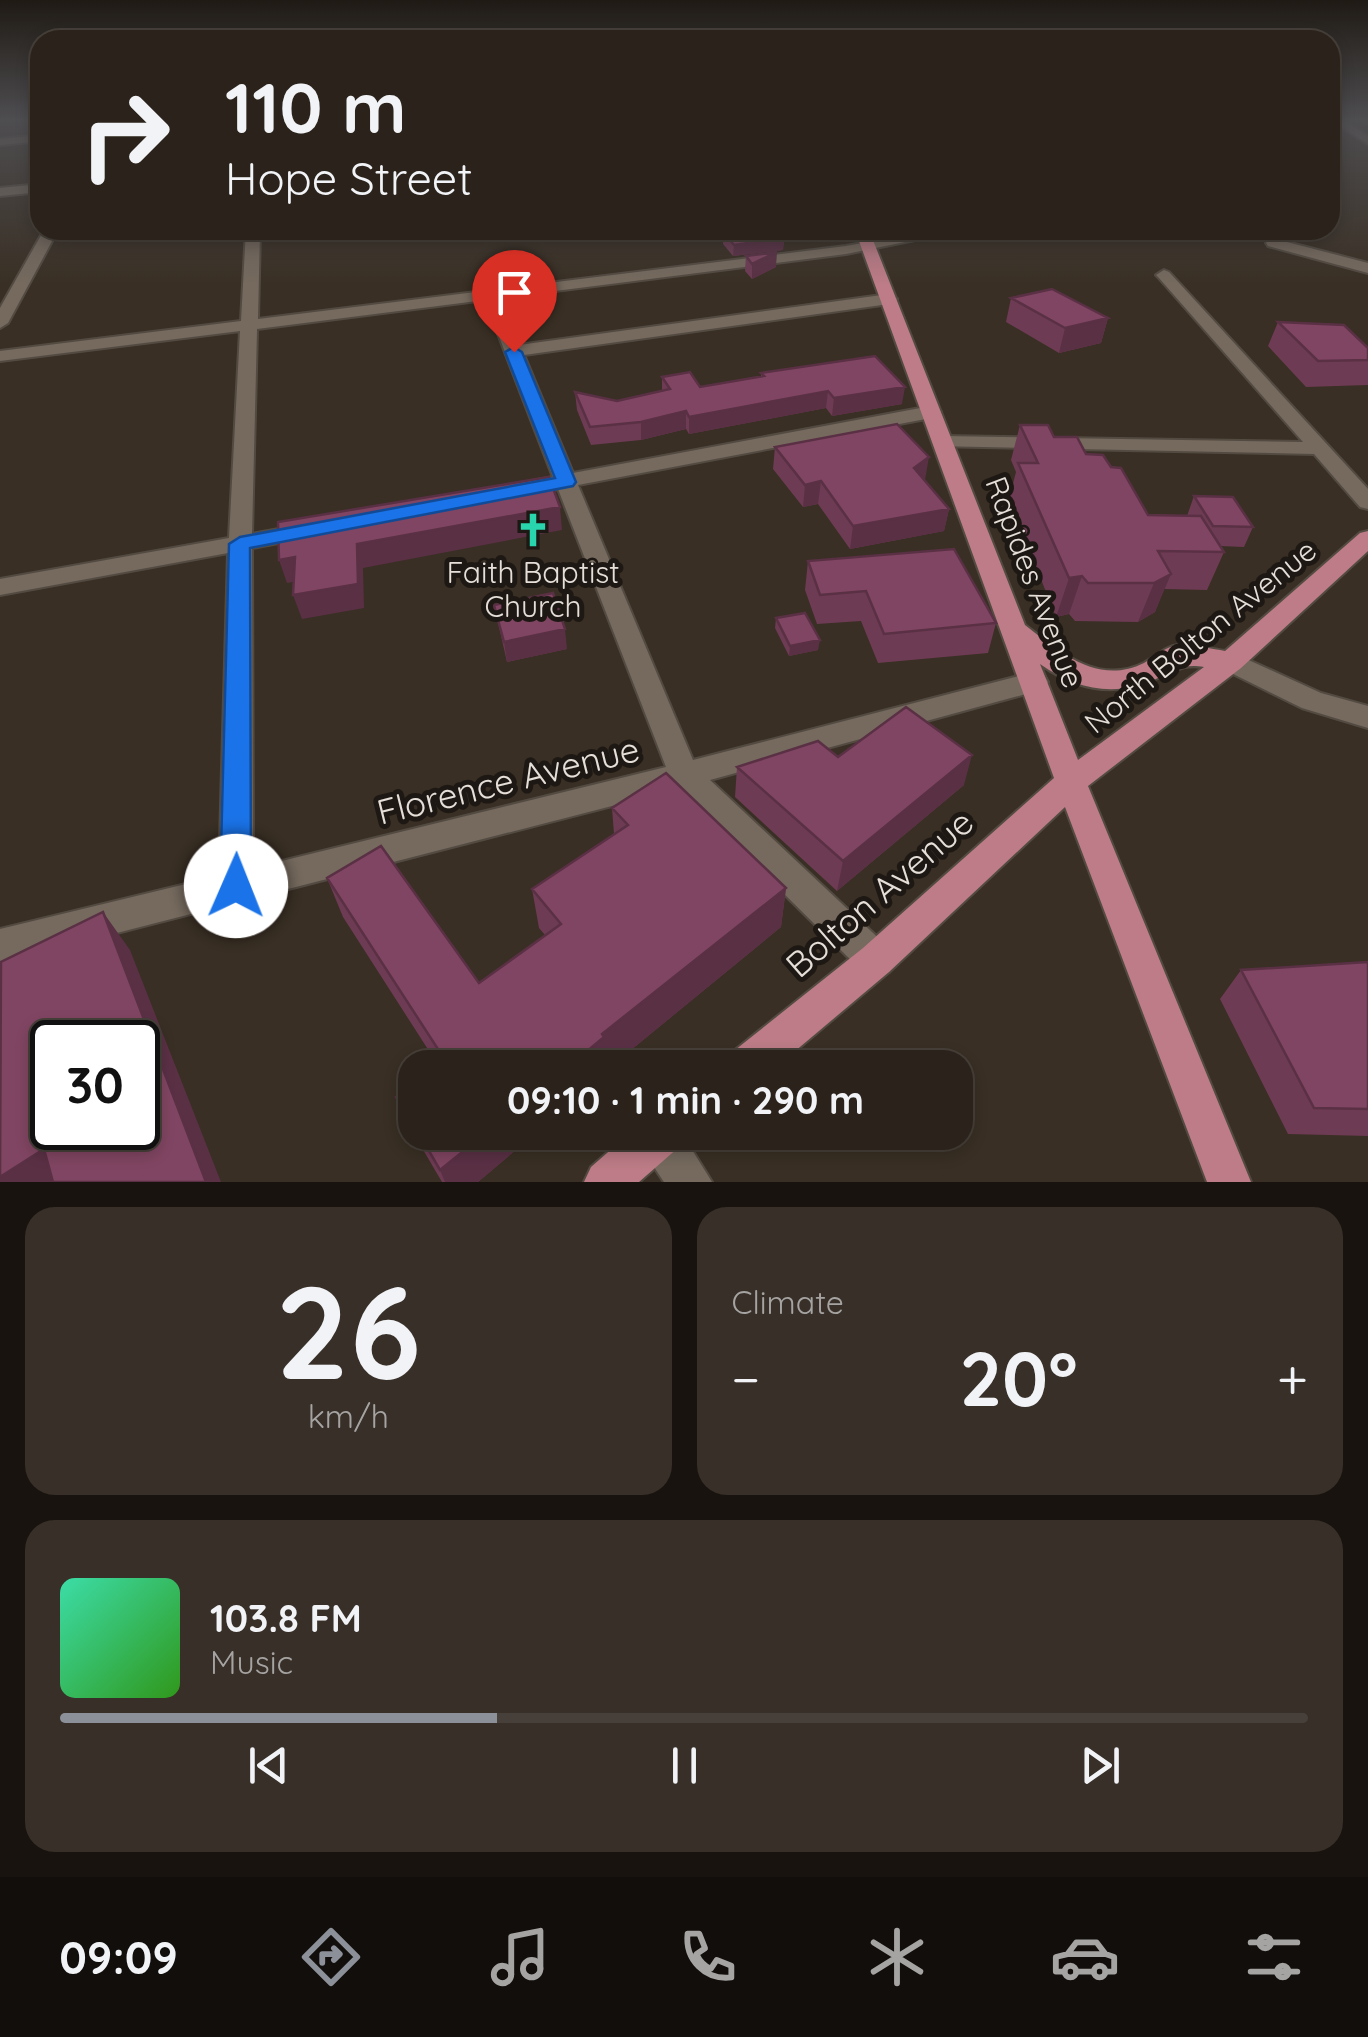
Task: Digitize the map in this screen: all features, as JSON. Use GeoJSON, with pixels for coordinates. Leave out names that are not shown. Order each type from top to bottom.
{"type":"FeatureCollection","features":[{"type":"Feature","properties":{"kind":"main road","name":"Rapides Avenue"},"geometry":{"type":"LineString","coordinates":[[867,240],[1071,782],[1229,1182]]}},
{"type":"Feature","properties":{"kind":"main road","name":"North Bolton Avenue"},"geometry":{"type":"LineString","coordinates":[[1071,782],[1231,661],[1368,538]]}},
{"type":"Feature","properties":{"kind":"main road"},"geometry":{"type":"LineString","coordinates":[[1013,629],[1062,668],[1086,679],[1118,684],[1142,677],[1178,654],[1231,661]]}},
{"type":"Feature","properties":{"kind":"main road","name":"Bolton Avenue"},"geometry":{"type":"LineString","coordinates":[[766,1050],[876,960],[1071,782]]}},
{"type":"Feature","properties":{"kind":"main road"},"geometry":{"type":"LineString","coordinates":[[606,1182],[643,1150]]}},
{"type":"Feature","properties":{"kind":"street"},"geometry":{"type":"LineString","coordinates":[[0,192],[30,189]]}},
{"type":"Feature","properties":{"kind":"street"},"geometry":{"type":"LineString","coordinates":[[0,323],[46,240]]}},
{"type":"Feature","properties":{"kind":"street"},"geometry":{"type":"LineString","coordinates":[[236,886],[240,544],[253,240]]}},
{"type":"Feature","properties":{"kind":"street"},"geometry":{"type":"LineString","coordinates":[[0,356],[491,296],[853,240]]}},
{"type":"Feature","properties":{"kind":"street"},"geometry":{"type":"LineString","coordinates":[[1276,240],[1273,243],[1368,268]]}},
{"type":"Feature","properties":{"kind":"street"},"geometry":{"type":"LineString","coordinates":[[1307,252],[1318,240]]}},
{"type":"Feature","properties":{"kind":"street"},"geometry":{"type":"LineString","coordinates":[[1164,276],[1368,502]]}},
{"type":"Feature","properties":{"kind":"street"},"geometry":{"type":"LineString","coordinates":[[491,296],[684,775],[876,960]]}},
{"type":"Feature","properties":{"kind":"street"},"geometry":{"type":"LineString","coordinates":[[514,352],[889,299]]}},
{"type":"Feature","properties":{"kind":"street"},"geometry":{"type":"LineString","coordinates":[[489,496],[931,412]]}},
{"type":"Feature","properties":{"kind":"street"},"geometry":{"type":"LineString","coordinates":[[943,442],[1319,448]]}},
{"type":"Feature","properties":{"kind":"street"},"geometry":{"type":"LineString","coordinates":[[0,587],[336,525]]}},
{"type":"Feature","properties":{"kind":"street"},"geometry":{"type":"LineString","coordinates":[[1231,661],[1312,701],[1368,716]]}},
{"type":"Feature","properties":{"kind":"street","name":"Florence Avenue"},"geometry":{"type":"LineString","coordinates":[[0,946],[684,775],[1034,682]]}},
{"type":"Feature","properties":{"kind":"street"},"geometry":{"type":"LineString","coordinates":[[670,1150],[690,1182]]}},
{"type":"Feature","properties":{"kind":"building"},"geometry":{"type":"Polygon","coordinates":[[[730,240],[770,240],[734,245],[730,240]]]}},
{"type":"Feature","properties":{"kind":"building"},"geometry":{"type":"Polygon","coordinates":[[[777,252],[752,264],[746,256],[777,252]]]}},
{"type":"Feature","properties":{"kind":"building"},"geometry":{"type":"Polygon","coordinates":[[[1052,289],[1108,318],[1065,328],[1011,298],[1052,289]]]}},
{"type":"Feature","properties":{"kind":"building"},"geometry":{"type":"Polygon","coordinates":[[[1278,322],[1344,325],[1368,348],[1368,360],[1318,361],[1278,322]]]}},
{"type":"Feature","properties":{"kind":"building"},"geometry":{"type":"Polygon","coordinates":[[[875,356],[905,387],[834,398],[828,391],[689,417],[686,411],[641,422],[590,427],[575,392],[617,401],[670,389],[662,377],[690,372],[700,387],[764,376],[761,373],[875,356]]]}},
{"type":"Feature","properties":{"kind":"building"},"geometry":{"type":"Polygon","coordinates":[[[897,424],[929,457],[914,468],[949,509],[853,526],[821,481],[805,485],[775,447],[897,424]]]}},
{"type":"Feature","properties":{"kind":"building"},"geometry":{"type":"Polygon","coordinates":[[[1020,425],[1048,425],[1054,437],[1077,437],[1086,454],[1103,455],[1111,467],[1121,468],[1148,515],[1201,516],[1224,552],[1158,551],[1171,574],[1154,583],[1088,583],[1082,576],[1069,578],[1018,463],[1038,463],[1020,425]]]}},
{"type":"Feature","properties":{"kind":"building"},"geometry":{"type":"Polygon","coordinates":[[[549,477],[560,507],[357,544],[358,584],[293,595],[295,557],[279,560],[278,522],[549,477]]]}},
{"type":"Feature","properties":{"kind":"building"},"geometry":{"type":"Polygon","coordinates":[[[1194,496],[1233,497],[1253,527],[1213,526],[1194,496]]]}},
{"type":"Feature","properties":{"kind":"building"},"geometry":{"type":"Polygon","coordinates":[[[954,549],[996,623],[884,634],[866,591],[820,595],[808,561],[954,549]]]}},
{"type":"Feature","properties":{"kind":"building"},"geometry":{"type":"Polygon","coordinates":[[[553,593],[565,629],[504,642],[494,605],[553,593]]]}},
{"type":"Feature","properties":{"kind":"building"},"geometry":{"type":"Polygon","coordinates":[[[805,613],[820,640],[790,646],[776,618],[805,613]]]}},
{"type":"Feature","properties":{"kind":"building"},"geometry":{"type":"Polygon","coordinates":[[[906,707],[972,755],[843,861],[737,767],[818,741],[838,757],[906,707]]]}},
{"type":"Feature","properties":{"kind":"building"},"geometry":{"type":"Polygon","coordinates":[[[666,773],[786,888],[602,1034],[604,1037],[588,1050],[439,1050],[327,878],[381,846],[479,983],[561,924],[532,889],[628,825],[612,808],[666,773]]]}},
{"type":"Feature","properties":{"kind":"building"},"geometry":{"type":"Polygon","coordinates":[[[103,912],[144,1020],[30,1020],[30,1150],[42,1150],[0,1177],[1,962],[103,912]]]}},
{"type":"Feature","properties":{"kind":"building"},"geometry":{"type":"Polygon","coordinates":[[[1368,962],[1368,1109],[1314,1108],[1241,970],[1368,962]]]}},
{"type":"Feature","properties":{"kind":"building"},"geometry":{"type":"Polygon","coordinates":[[[160,1061],[206,1182],[53,1182],[44,1150],[160,1150],[160,1061]]]}},
{"type":"Feature","properties":{"kind":"building"},"geometry":{"type":"Polygon","coordinates":[[[428,1150],[465,1150],[440,1170],[428,1150]]]}},
{"type":"Feature","properties":{"kind":"place","name":"Faith Baptist Church"},"geometry":{"type":"Point","coordinates":[533,530]}},
{"type":"Feature","properties":{"kind":"route"},"geometry":{"type":"LineString","coordinates":[[236,886],[240,544],[566,482],[514,352]]}}]}
